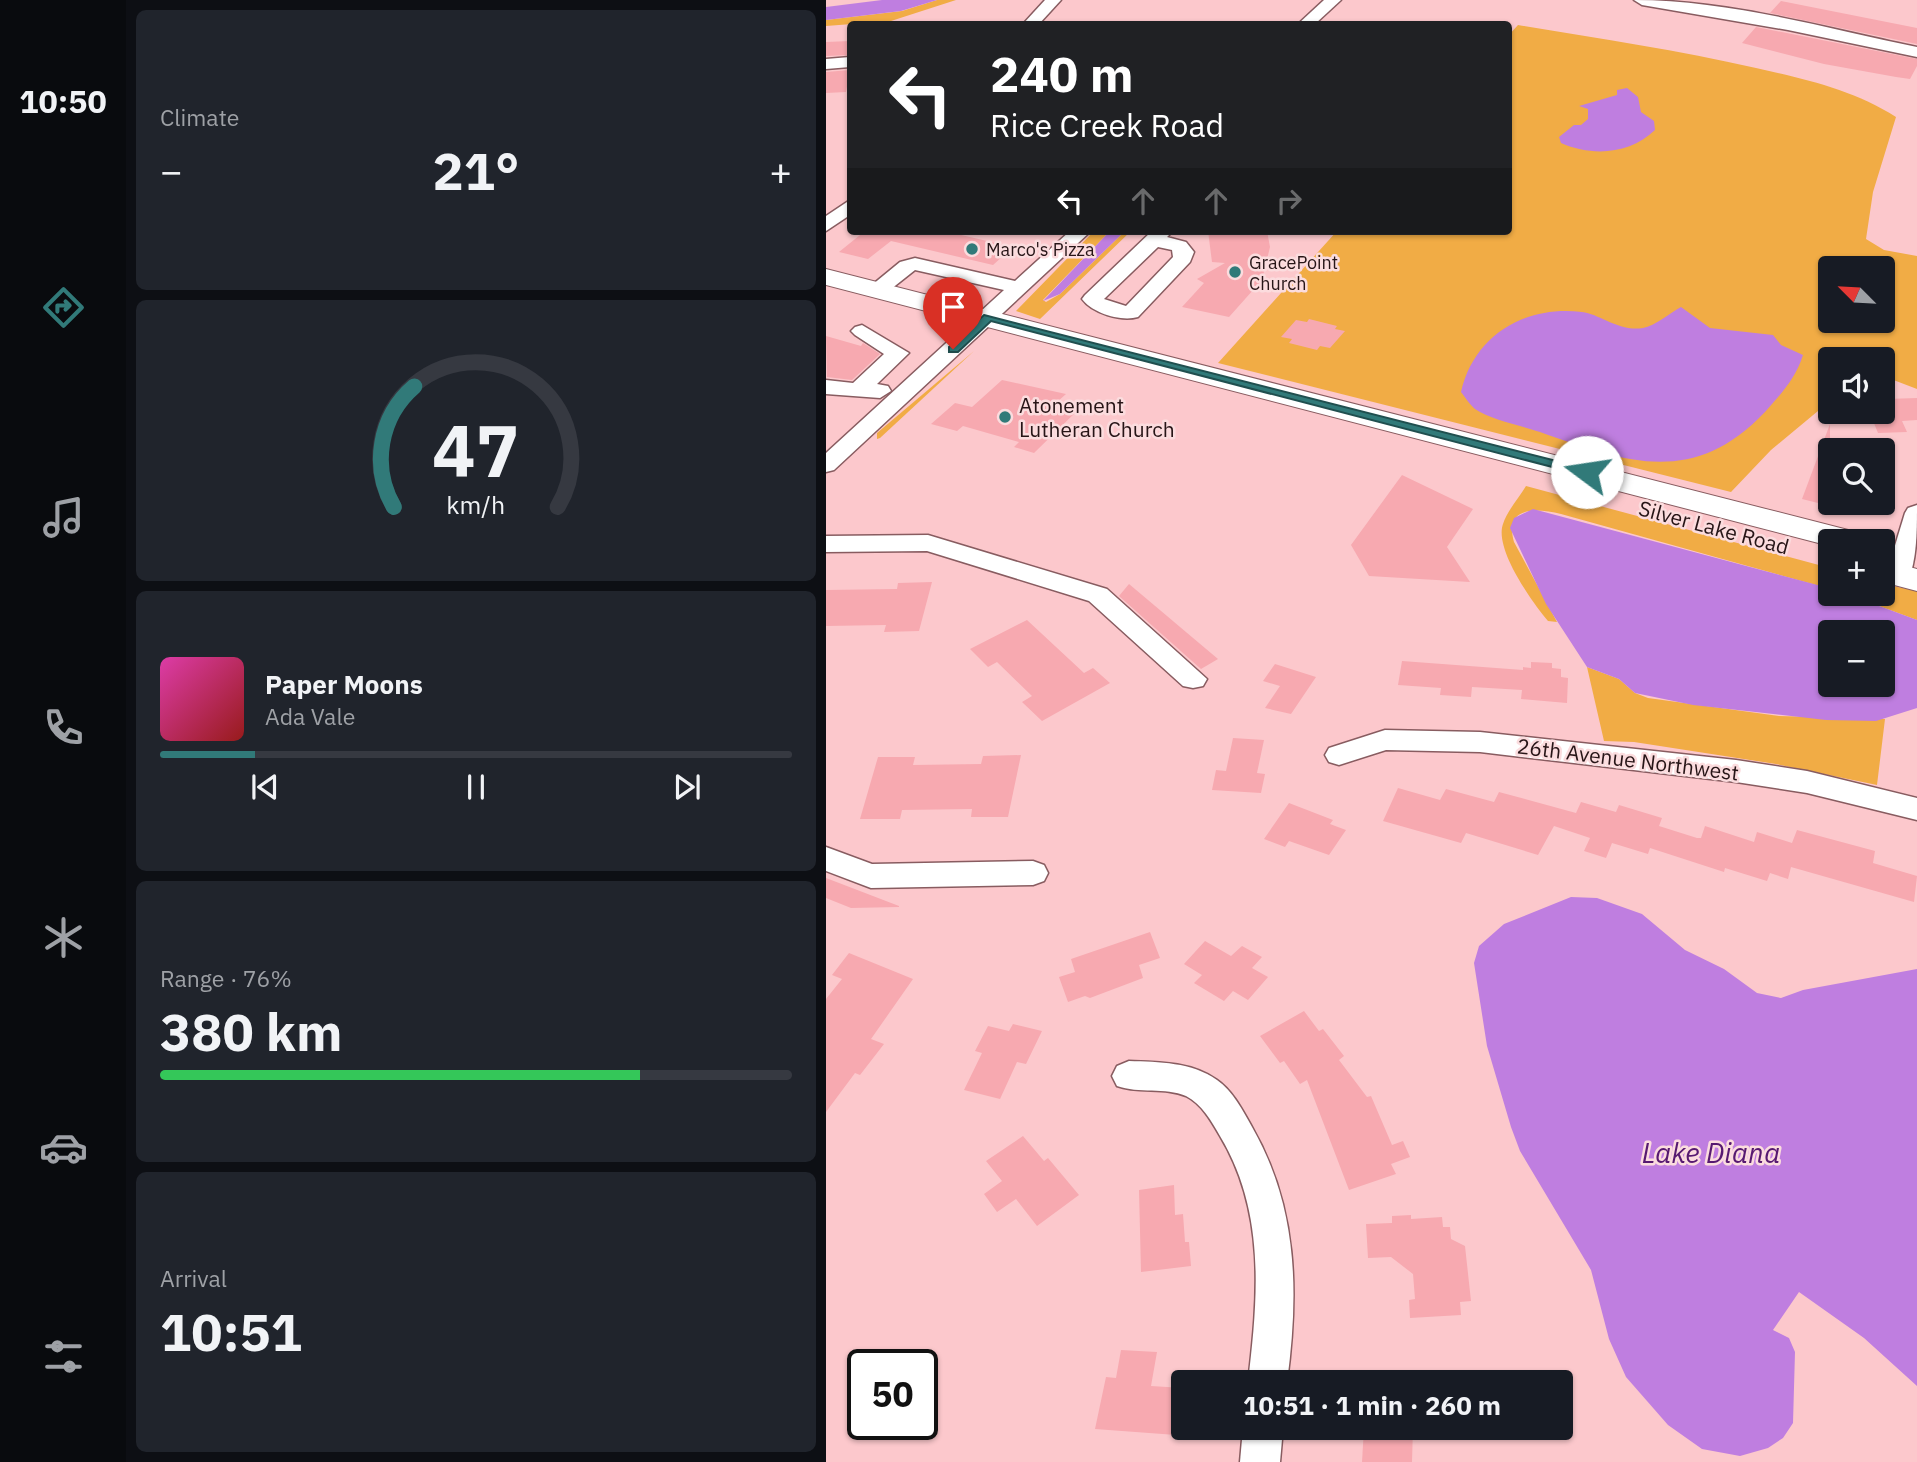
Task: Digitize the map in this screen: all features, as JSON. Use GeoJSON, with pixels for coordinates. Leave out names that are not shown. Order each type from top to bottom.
{"type":"FeatureCollection","features":[{"type":"Feature","properties":{"kind":"main road"},"geometry":{"type":"LineString","coordinates":[[826,277],[879,289],[979,325],[1818,533]]}},
{"type":"Feature","properties":{"kind":"main road","name":"Silver Lake Road"},"geometry":{"type":"LineString","coordinates":[[826,296],[979,325],[1818,555]]}},
{"type":"Feature","properties":{"kind":"street"},"geometry":{"type":"LineString","coordinates":[[1034,21],[1053,0]]}},
{"type":"Feature","properties":{"kind":"street"},"geometry":{"type":"LineString","coordinates":[[1642,0],[1917,52]]}},
{"type":"Feature","properties":{"kind":"street"},"geometry":{"type":"LineString","coordinates":[[1732,15],[1741,0]]}},
{"type":"Feature","properties":{"kind":"street"},"geometry":{"type":"LineString","coordinates":[[1309,21],[1327,1]]}},
{"type":"Feature","properties":{"kind":"street"},"geometry":{"type":"LineString","coordinates":[[826,64],[847,62]]}},
{"type":"Feature","properties":{"kind":"street"},"geometry":{"type":"LineString","coordinates":[[826,225],[847,208]]}},
{"type":"Feature","properties":{"kind":"street"},"geometry":{"type":"LineString","coordinates":[[826,466],[1077,235]]}},
{"type":"Feature","properties":{"kind":"street"},"geometry":{"type":"LineString","coordinates":[[879,289],[915,264],[1020,288]]}},
{"type":"Feature","properties":{"kind":"street"},"geometry":{"type":"LineString","coordinates":[[826,387],[844,392],[862,386],[898,353],[862,331]]}},
{"type":"Feature","properties":{"kind":"street"},"geometry":{"type":"LineString","coordinates":[[862,386],[902,397]]}},
{"type":"Feature","properties":{"kind":"street"},"geometry":{"type":"LineString","coordinates":[[1900,564],[1917,513]]}},
{"type":"Feature","properties":{"kind":"street"},"geometry":{"type":"LineString","coordinates":[[826,544],[928,544],[1098,595],[1193,678]]}},
{"type":"Feature","properties":{"kind":"street","name":"26th Avenue Northwest"},"geometry":{"type":"LineString","coordinates":[[1339,755],[1385,740],[1480,742],[1735,771],[1807,782],[1917,809]]}},
{"type":"Feature","properties":{"kind":"street"},"geometry":{"type":"LineString","coordinates":[[826,859],[871,876],[1033,873]]}},
{"type":"Feature","properties":{"kind":"street"},"geometry":{"type":"LineString","coordinates":[[1129,1076],[1173,1078],[1205,1090],[1223,1110],[1243,1141],[1259,1176],[1273,1222],[1276,1308],[1269,1370]]}},
{"type":"Feature","properties":{"kind":"street"},"geometry":{"type":"LineString","coordinates":[[1260,1462],[1262,1440]]}},
{"type":"Feature","properties":{"kind":"shaded area"},"geometry":{"type":"Polygon","coordinates":[[[937,0],[956,0],[891,21],[847,21],[847,24],[826,26],[826,20],[902,11],[937,0]]]}},
{"type":"Feature","properties":{"kind":"shaded area"},"geometry":{"type":"Polygon","coordinates":[[[1518,25],[1793,76],[1829,86],[1896,117],[1873,192],[1866,239],[1884,250],[1917,256],[1917,389],[1895,381],[1895,347],[1818,347],[1818,411],[1771,450],[1731,492],[1218,363],[1333,235],[1512,235],[1512,32],[1518,25]]]}},
{"type":"Feature","properties":{"kind":"shaded area"},"geometry":{"type":"Polygon","coordinates":[[[1090,235],[1106,235],[1043,300],[1046,302],[1060,294],[1121,235],[1127,235],[1040,319],[1016,311],[1090,235]]]}},
{"type":"Feature","properties":{"kind":"shaded area"},"geometry":{"type":"Polygon","coordinates":[[[974,351],[880,438],[877,439],[877,433],[974,351]]]}},
{"type":"Feature","properties":{"kind":"shaded area"},"geometry":{"type":"Polygon","coordinates":[[[1526,486],[1818,565],[1818,586],[1561,514],[1524,512],[1513,522],[1514,542],[1557,622],[1548,621],[1516,575],[1504,547],[1503,524],[1526,486]]]}},
{"type":"Feature","properties":{"kind":"shaded area"},"geometry":{"type":"Polygon","coordinates":[[[1895,586],[1917,591],[1917,620],[1879,606],[1895,606],[1895,586]]]}},
{"type":"Feature","properties":{"kind":"shaded area"},"geometry":{"type":"Polygon","coordinates":[[[1587,667],[1619,679],[1635,693],[1648,698],[1779,716],[1885,719],[1877,785],[1776,764],[1634,742],[1604,741],[1587,667]]]}},
{"type":"Feature","properties":{"kind":"water"},"geometry":{"type":"Polygon","coordinates":[[[882,0],[937,0],[901,11],[826,20],[826,7],[882,0]]]}},
{"type":"Feature","properties":{"kind":"water"},"geometry":{"type":"Polygon","coordinates":[[[1627,88],[1638,97],[1641,112],[1654,121],[1655,130],[1634,144],[1611,151],[1586,150],[1561,143],[1559,137],[1574,125],[1581,125],[1588,119],[1588,109],[1579,106],[1617,95],[1617,90],[1627,88]]]}},
{"type":"Feature","properties":{"kind":"water"},"geometry":{"type":"Polygon","coordinates":[[[1106,235],[1121,235],[1060,294],[1043,301],[1106,235]]]}},
{"type":"Feature","properties":{"kind":"water"},"geometry":{"type":"Polygon","coordinates":[[[1681,307],[1710,328],[1773,335],[1781,345],[1803,355],[1792,378],[1765,412],[1738,436],[1712,451],[1685,459],[1658,462],[1630,459],[1489,416],[1475,409],[1461,392],[1477,354],[1505,328],[1522,319],[1561,311],[1582,312],[1634,329],[1648,327],[1681,307]]]}},
{"type":"Feature","properties":{"kind":"water"},"geometry":{"type":"Polygon","coordinates":[[[1533,509],[1818,585],[1818,606],[1879,606],[1917,620],[1917,708],[1876,721],[1826,720],[1693,705],[1635,693],[1619,679],[1587,667],[1546,604],[1510,528],[1514,518],[1533,509]]]}},
{"type":"Feature","properties":{"kind":"water","name":"Lake Diana"},"geometry":{"type":"Polygon","coordinates":[[[1571,897],[1597,898],[1642,914],[1685,950],[1724,969],[1757,993],[1781,998],[1803,990],[1917,969],[1917,1386],[1864,1338],[1799,1292],[1773,1330],[1789,1338],[1795,1352],[1793,1423],[1783,1438],[1768,1448],[1740,1456],[1702,1449],[1668,1425],[1626,1377],[1609,1339],[1591,1270],[1520,1151],[1511,1127],[1487,1046],[1474,963],[1479,946],[1504,924],[1571,897]]]}},
{"type":"Feature","properties":{"kind":"building"},"geometry":{"type":"Polygon","coordinates":[[[1781,1],[1917,28],[1917,44],[1770,13],[1781,1]]]}},
{"type":"Feature","properties":{"kind":"building"},"geometry":{"type":"Polygon","coordinates":[[[1756,27],[1917,59],[1917,66],[1910,79],[1824,64],[1742,43],[1756,27]]]}},
{"type":"Feature","properties":{"kind":"building"},"geometry":{"type":"Polygon","coordinates":[[[847,41],[847,55],[826,56],[826,42],[847,41]]]}},
{"type":"Feature","properties":{"kind":"building"},"geometry":{"type":"Polygon","coordinates":[[[847,70],[846,92],[826,93],[826,72],[847,70]]]}},
{"type":"Feature","properties":{"kind":"building"},"geometry":{"type":"Polygon","coordinates":[[[860,235],[961,235],[1013,247],[993,265],[891,241],[868,259],[839,252],[860,235]]]}},
{"type":"Feature","properties":{"kind":"building","name":"GracePoint Church"},"geometry":{"type":"Polygon","coordinates":[[[1209,235],[1268,235],[1270,247],[1262,280],[1229,317],[1182,307],[1204,283],[1197,279],[1225,263],[1212,262],[1209,235]]]}},
{"type":"Feature","properties":{"kind":"building"},"geometry":{"type":"Polygon","coordinates":[[[1309,319],[1337,326],[1335,329],[1345,331],[1330,348],[1320,346],[1317,350],[1289,343],[1292,339],[1281,337],[1296,320],[1307,322],[1309,319]]]}},
{"type":"Feature","properties":{"kind":"building"},"geometry":{"type":"Polygon","coordinates":[[[826,336],[861,346],[863,343],[880,354],[852,380],[827,377],[826,336]]]}},
{"type":"Feature","properties":{"kind":"building","name":"Atonement Lutheran Church"},"geometry":{"type":"Polygon","coordinates":[[[1002,380],[1066,394],[1056,403],[1079,409],[1034,453],[1014,447],[1019,442],[963,426],[957,431],[931,424],[955,403],[972,407],[1002,380]]]}},
{"type":"Feature","properties":{"kind":"building"},"geometry":{"type":"Polygon","coordinates":[[[1917,398],[1917,420],[1902,421],[1907,432],[1878,433],[1874,424],[1895,424],[1895,399],[1917,398]]]}},
{"type":"Feature","properties":{"kind":"building"},"geometry":{"type":"Polygon","coordinates":[[[1830,424],[1830,438],[1825,438],[1830,424]]]}},
{"type":"Feature","properties":{"kind":"building"},"geometry":{"type":"Polygon","coordinates":[[[1818,456],[1818,503],[1802,499],[1818,456]]]}},
{"type":"Feature","properties":{"kind":"building"},"geometry":{"type":"Polygon","coordinates":[[[1402,475],[1473,509],[1447,547],[1470,582],[1369,576],[1351,545],[1402,475]]]}},
{"type":"Feature","properties":{"kind":"building"},"geometry":{"type":"Polygon","coordinates":[[[932,582],[919,631],[884,632],[886,625],[826,626],[826,590],[897,589],[898,583],[932,582]]]}},
{"type":"Feature","properties":{"kind":"building"},"geometry":{"type":"Polygon","coordinates":[[[1129,584],[1218,659],[1201,669],[1119,596],[1129,584]]]}},
{"type":"Feature","properties":{"kind":"building"},"geometry":{"type":"Polygon","coordinates":[[[1027,620],[1084,673],[1093,668],[1110,683],[1042,721],[1022,702],[1032,696],[997,662],[988,667],[970,649],[1027,620]]]}},
{"type":"Feature","properties":{"kind":"building"},"geometry":{"type":"Polygon","coordinates":[[[1402,661],[1523,670],[1523,667],[1531,668],[1531,662],[1552,663],[1552,668],[1561,669],[1561,677],[1568,678],[1567,703],[1521,699],[1522,690],[1472,687],[1471,697],[1440,695],[1441,688],[1398,685],[1402,661]]]}},
{"type":"Feature","properties":{"kind":"building"},"geometry":{"type":"Polygon","coordinates":[[[1275,664],[1316,677],[1291,714],[1265,708],[1280,686],[1263,681],[1275,664]]]}},
{"type":"Feature","properties":{"kind":"building"},"geometry":{"type":"Polygon","coordinates":[[[1233,738],[1264,740],[1257,773],[1265,774],[1261,793],[1212,790],[1216,770],[1226,771],[1233,738]]]}},
{"type":"Feature","properties":{"kind":"building"},"geometry":{"type":"Polygon","coordinates":[[[1021,755],[1008,817],[971,817],[972,809],[902,810],[900,819],[860,819],[878,757],[915,757],[913,765],[981,764],[983,756],[1021,755]]]}},
{"type":"Feature","properties":{"kind":"building"},"geometry":{"type":"Polygon","coordinates":[[[1398,788],[1440,800],[1446,789],[1494,802],[1499,792],[1576,813],[1581,802],[1616,812],[1619,805],[1662,818],[1659,826],[1697,838],[1701,838],[1705,826],[1754,842],[1757,832],[1792,843],[1797,830],[1875,851],[1873,863],[1917,876],[1914,902],[1791,867],[1788,879],[1770,873],[1767,881],[1725,868],[1724,872],[1650,848],[1648,854],[1612,843],[1606,858],[1584,851],[1590,838],[1554,826],[1538,855],[1466,833],[1461,843],[1383,821],[1398,788]]]}},
{"type":"Feature","properties":{"kind":"building"},"geometry":{"type":"Polygon","coordinates":[[[1289,803],[1333,820],[1330,824],[1346,830],[1329,855],[1289,841],[1285,847],[1264,839],[1289,803]]]}},
{"type":"Feature","properties":{"kind":"building"},"geometry":{"type":"Polygon","coordinates":[[[826,878],[899,907],[851,908],[826,898],[826,878]]]}},
{"type":"Feature","properties":{"kind":"building"},"geometry":{"type":"Polygon","coordinates":[[[1150,932],[1160,958],[1139,965],[1143,978],[1090,998],[1085,996],[1068,1002],[1059,977],[1075,972],[1071,959],[1150,932]]]}},
{"type":"Feature","properties":{"kind":"building"},"geometry":{"type":"Polygon","coordinates":[[[1205,941],[1231,956],[1242,946],[1262,957],[1252,968],[1268,977],[1248,1000],[1233,991],[1224,1001],[1194,983],[1202,975],[1184,964],[1205,941]]]}},
{"type":"Feature","properties":{"kind":"building"},"geometry":{"type":"Polygon","coordinates":[[[849,953],[913,979],[871,1039],[884,1044],[860,1075],[855,1073],[826,1112],[826,999],[842,979],[832,975],[849,953]]]}},
{"type":"Feature","properties":{"kind":"building"},"geometry":{"type":"Polygon","coordinates":[[[1304,1011],[1319,1031],[1323,1029],[1344,1056],[1339,1060],[1367,1097],[1371,1096],[1392,1145],[1403,1141],[1410,1157],[1391,1164],[1396,1174],[1349,1190],[1307,1080],[1300,1084],[1284,1061],[1280,1063],[1260,1036],[1304,1011]]]}},
{"type":"Feature","properties":{"kind":"building"},"geometry":{"type":"Polygon","coordinates":[[[1013,1024],[1042,1031],[1026,1064],[1017,1062],[1000,1099],[964,1090],[982,1053],[975,1051],[988,1026],[1009,1031],[1013,1024]]]}},
{"type":"Feature","properties":{"kind":"building"},"geometry":{"type":"Polygon","coordinates":[[[1023,1136],[1044,1161],[1048,1158],[1079,1195],[1037,1226],[1016,1199],[997,1212],[984,1194],[1002,1181],[986,1161],[1023,1136]]]}},
{"type":"Feature","properties":{"kind":"building"},"geometry":{"type":"Polygon","coordinates":[[[1174,1185],[1175,1215],[1183,1214],[1185,1242],[1189,1242],[1191,1266],[1141,1272],[1139,1190],[1174,1185]]]}},
{"type":"Feature","properties":{"kind":"building"},"geometry":{"type":"Polygon","coordinates":[[[1411,1215],[1411,1219],[1442,1217],[1443,1227],[1450,1227],[1451,1239],[1465,1246],[1471,1301],[1460,1302],[1461,1315],[1410,1318],[1409,1300],[1415,1299],[1413,1274],[1391,1257],[1368,1258],[1366,1224],[1392,1223],[1392,1216],[1411,1215]]]}},
{"type":"Feature","properties":{"kind":"building"},"geometry":{"type":"Polygon","coordinates":[[[1121,1350],[1157,1352],[1151,1386],[1171,1387],[1171,1435],[1095,1429],[1106,1377],[1116,1378],[1121,1350]]]}},
{"type":"Feature","properties":{"kind":"building"},"geometry":{"type":"Polygon","coordinates":[[[1363,1440],[1413,1440],[1412,1462],[1362,1462],[1363,1440]]]}},
{"type":"Feature","properties":{"kind":"place","name":"Marco's Pizza"},"geometry":{"type":"Point","coordinates":[972,249]}},
{"type":"Feature","properties":{"kind":"place","name":"GracePoint Church"},"geometry":{"type":"Point","coordinates":[1235,272]}},
{"type":"Feature","properties":{"kind":"place","name":"Atonement Lutheran Church"},"geometry":{"type":"Point","coordinates":[1005,417]}},
{"type":"Feature","properties":{"kind":"route"},"geometry":{"type":"LineString","coordinates":[[953,349],[988,317],[1587,472]]}}]}
